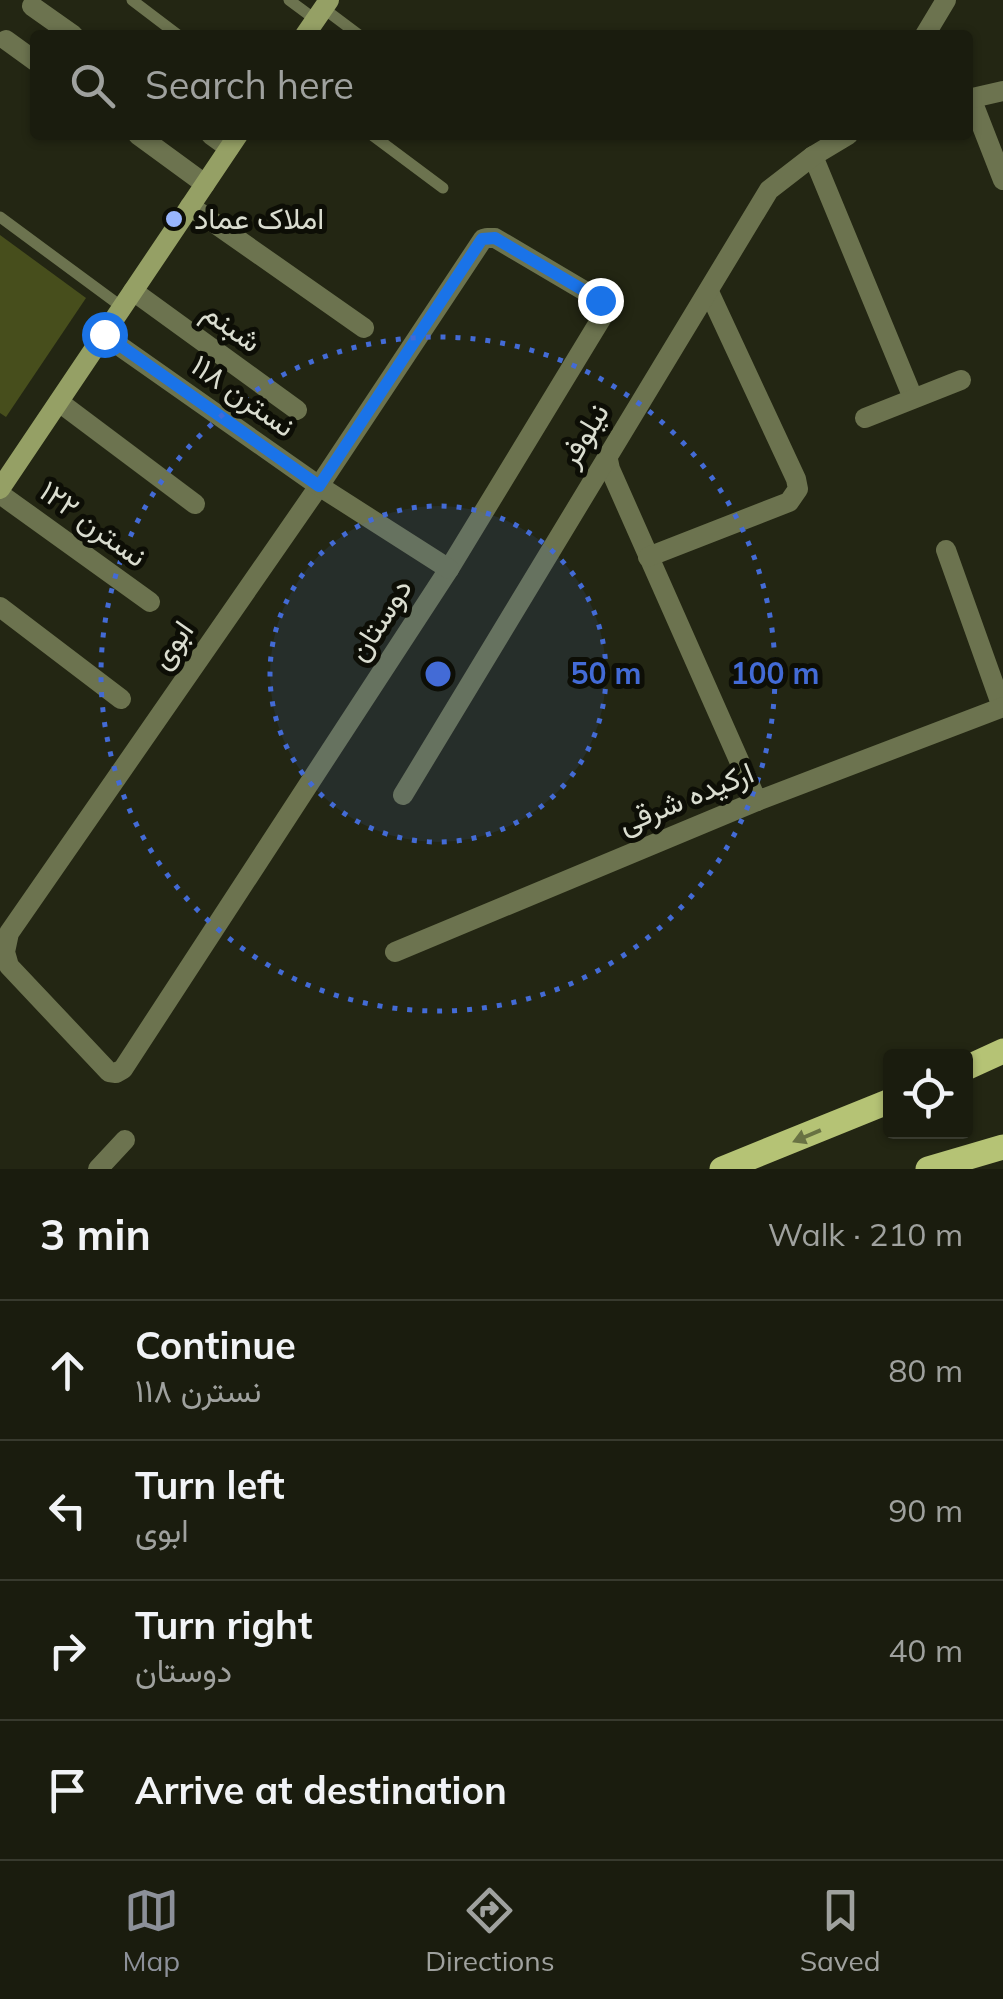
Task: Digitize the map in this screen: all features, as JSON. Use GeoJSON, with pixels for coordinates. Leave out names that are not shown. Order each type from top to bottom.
{"type":"FeatureCollection","features":[{"type":"Feature","properties":{"kind":"main road"},"geometry":{"type":"LineString","coordinates":[[973,1065],[1003,1050]]}},
{"type":"Feature","properties":{"kind":"main road"},"geometry":{"type":"LineString","coordinates":[[973,1069],[1003,1071]]}},
{"type":"Feature","properties":{"kind":"main road"},"geometry":{"type":"LineString","coordinates":[[722,1169],[883,1104]]}},
{"type":"Feature","properties":{"kind":"main road"},"geometry":{"type":"LineString","coordinates":[[928,1169],[1001,1147]]}},
{"type":"Feature","properties":{"kind":"street"},"geometry":{"type":"LineString","coordinates":[[927,30],[946,0]]}},
{"type":"Feature","properties":{"kind":"street"},"geometry":{"type":"LineString","coordinates":[[32,6],[66,30]]}},
{"type":"Feature","properties":{"kind":"street"},"geometry":{"type":"LineString","coordinates":[[6,40],[30,57]]}},
{"type":"Feature","properties":{"kind":"street"},"geometry":{"type":"LineString","coordinates":[[973,98],[1003,91]]}},
{"type":"Feature","properties":{"kind":"street"},"geometry":{"type":"LineString","coordinates":[[973,106],[1003,180]]}},
{"type":"Feature","properties":{"kind":"street"},"geometry":{"type":"LineString","coordinates":[[145,140],[206,184]]}},
{"type":"Feature","properties":{"kind":"street","name":"نیلوفر"},"geometry":{"type":"LineString","coordinates":[[403,794],[769,190],[839,140]]}},
{"type":"Feature","properties":{"kind":"street"},"geometry":{"type":"LineString","coordinates":[[0,492],[8,459],[59,402],[234,142]]}},
{"type":"Feature","properties":{"kind":"street"},"geometry":{"type":"LineString","coordinates":[[812,156],[913,398]]}},
{"type":"Feature","properties":{"kind":"street"},"geometry":{"type":"LineString","coordinates":[[190,206],[364,328]]}},
{"type":"Feature","properties":{"kind":"street","name":"ابوی"},"geometry":{"type":"LineString","coordinates":[[116,1073],[109,1072],[8,966],[9,933],[319,486],[482,239],[487,238]]}},
{"type":"Feature","properties":{"kind":"street","name":"دوستان"},"geometry":{"type":"LineString","coordinates":[[116,1073],[134,1052],[449,569],[604,314],[600,300],[495,238],[487,238]]}},
{"type":"Feature","properties":{"kind":"street"},"geometry":{"type":"LineString","coordinates":[[648,558],[789,502],[798,490],[709,292]]}},
{"type":"Feature","properties":{"kind":"street","name":"شبنم"},"geometry":{"type":"LineString","coordinates":[[128,299],[296,410]]}},
{"type":"Feature","properties":{"kind":"street","name":"نسترن ۱۱۸"},"geometry":{"type":"LineString","coordinates":[[104,334],[319,486],[449,569]]}},
{"type":"Feature","properties":{"kind":"street"},"geometry":{"type":"LineString","coordinates":[[864,418],[961,380]]}},
{"type":"Feature","properties":{"kind":"street"},"geometry":{"type":"LineString","coordinates":[[59,402],[195,504]]}},
{"type":"Feature","properties":{"kind":"street"},"geometry":{"type":"LineString","coordinates":[[607,456],[648,558],[757,800]]}},
{"type":"Feature","properties":{"kind":"street","name":"نسترن ۱۲۲"},"geometry":{"type":"LineString","coordinates":[[0,492],[150,602]]}},
{"type":"Feature","properties":{"kind":"street"},"geometry":{"type":"LineString","coordinates":[[946,550],[1003,707]]}},
{"type":"Feature","properties":{"kind":"street"},"geometry":{"type":"LineString","coordinates":[[0,607],[121,699]]}},
{"type":"Feature","properties":{"kind":"street","name":"ارکیده شرقی"},"geometry":{"type":"LineString","coordinates":[[395,952],[757,800],[1003,707]]}},
{"type":"Feature","properties":{"kind":"street"},"geometry":{"type":"LineString","coordinates":[[98,1169],[125,1140]]}},
{"type":"Feature","properties":{"kind":"lane"},"geometry":{"type":"LineString","coordinates":[[132,0],[171,30]]}},
{"type":"Feature","properties":{"kind":"lane"},"geometry":{"type":"LineString","coordinates":[[288,0],[348,30]]}},
{"type":"Feature","properties":{"kind":"lane"},"geometry":{"type":"LineString","coordinates":[[379,140],[442,188]]}},
{"type":"Feature","properties":{"kind":"lane"},"geometry":{"type":"LineString","coordinates":[[0,217],[128,299]]}},
{"type":"Feature","properties":{"kind":"green space"},"geometry":{"type":"Polygon","coordinates":[[[0,235],[86,298],[6,417],[0,413],[0,235]]]}},
{"type":"Feature","properties":{"kind":"place","name":"املاک عماد"},"geometry":{"type":"Point","coordinates":[174,219]}},
{"type":"Feature","properties":{"kind":"route"},"geometry":{"type":"LineString","coordinates":[[104,334],[319,486],[482,239],[495,238],[600,300]]}}]}
